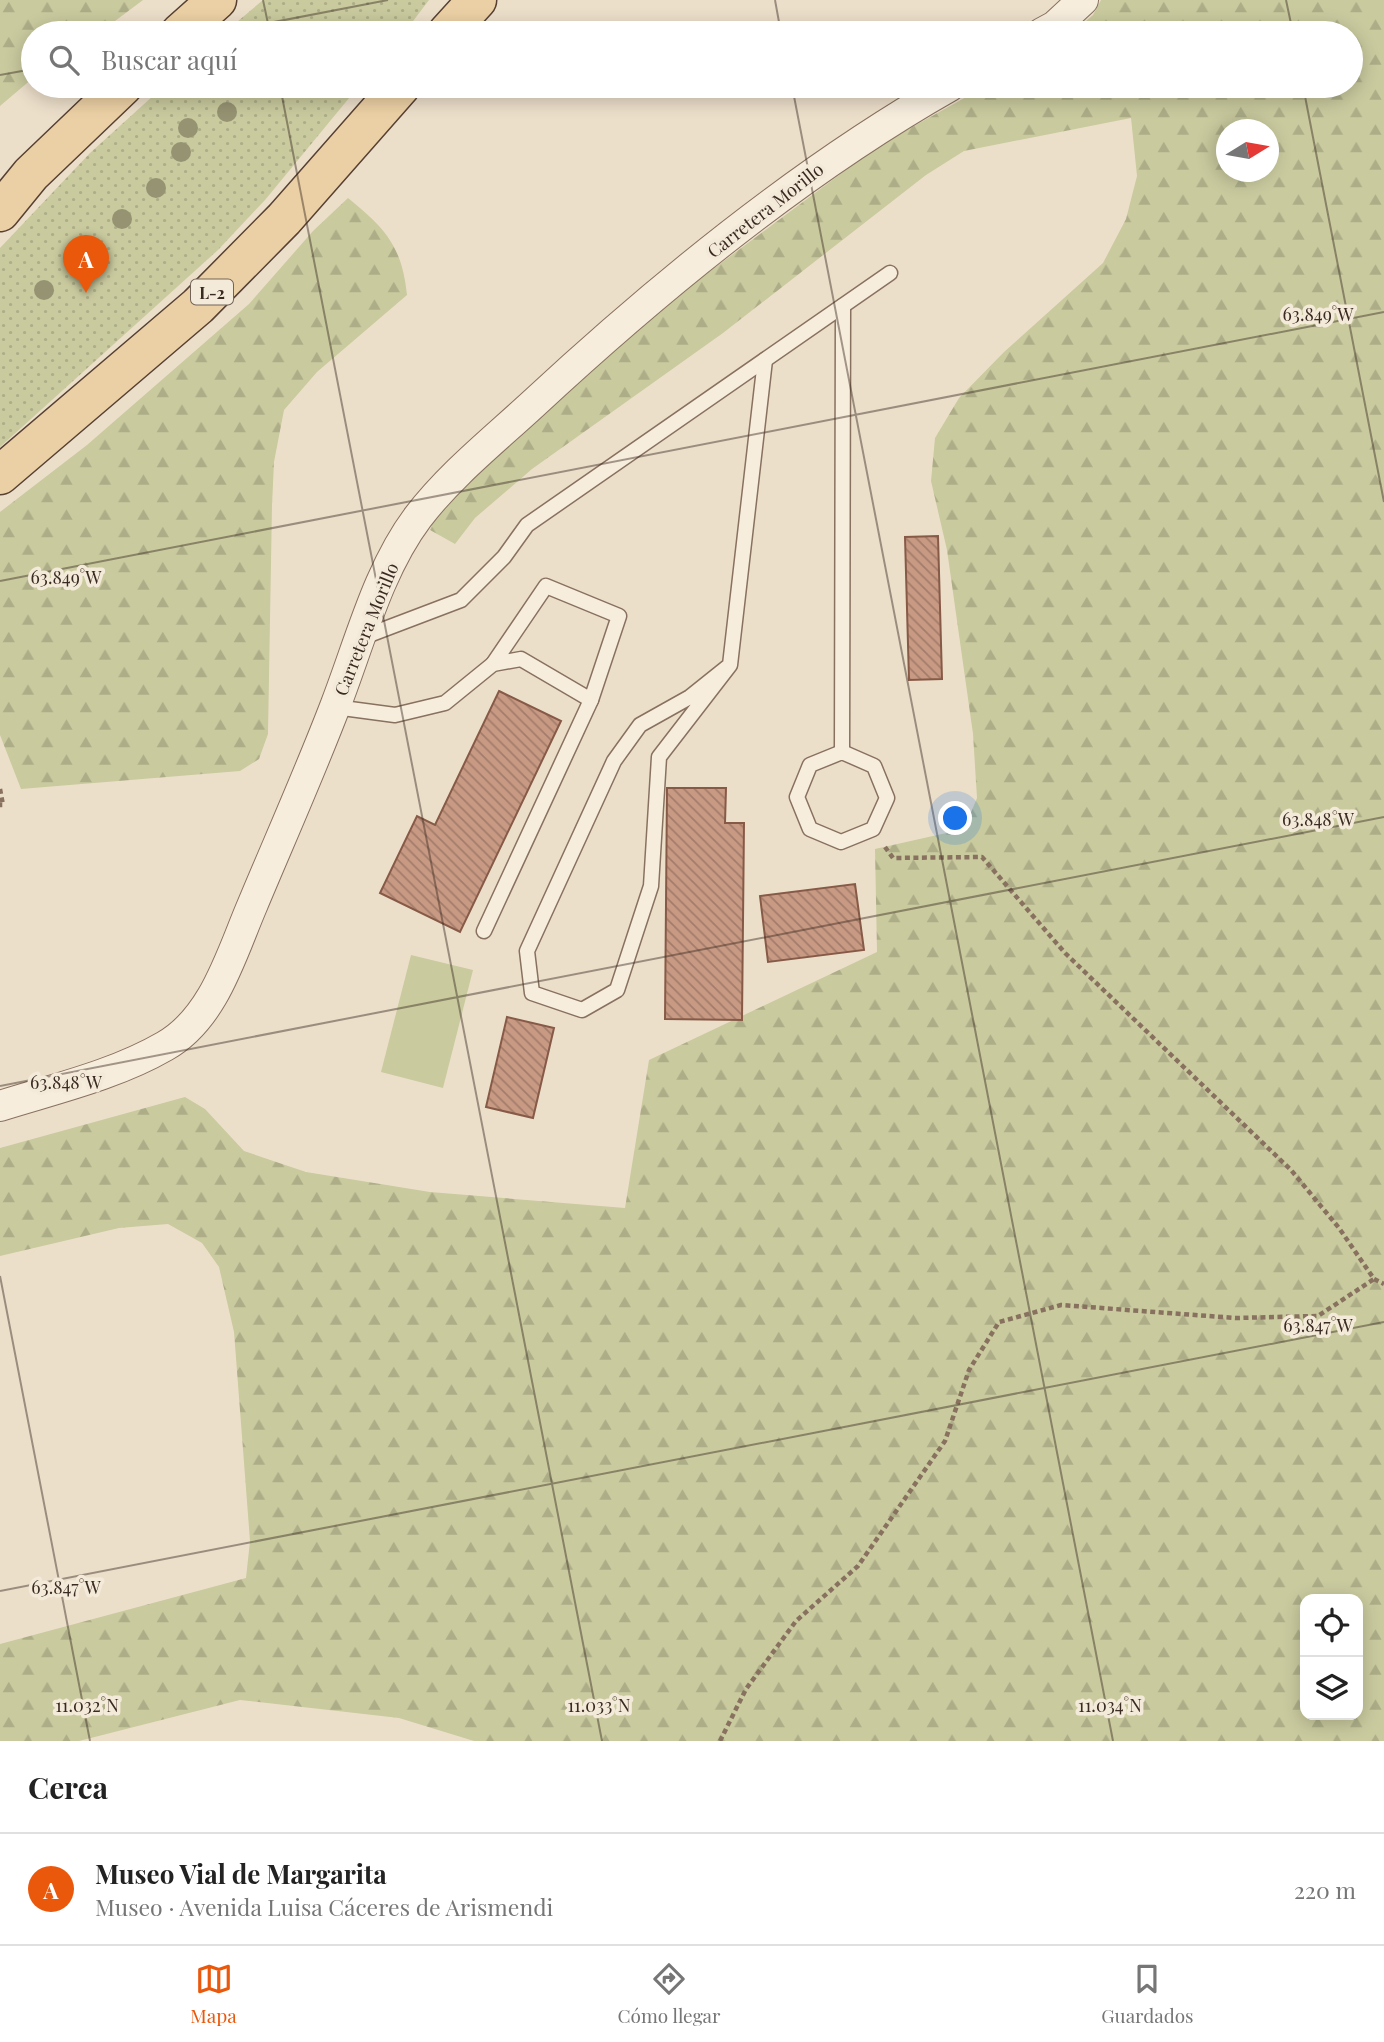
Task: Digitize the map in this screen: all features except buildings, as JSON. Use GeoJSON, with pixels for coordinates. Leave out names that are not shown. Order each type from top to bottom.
{"type":"FeatureCollection","features":[{"type":"Feature","properties":{"kind":"main road"},"geometry":{"type":"LineString","coordinates":[[193,21],[217,0]]}},
{"type":"Feature","properties":{"kind":"main road"},"geometry":{"type":"LineString","coordinates":[[436,21],[446,0]]}},
{"type":"Feature","properties":{"kind":"main road"},"geometry":{"type":"LineString","coordinates":[[458,21],[477,0]]}},
{"type":"Feature","properties":{"kind":"main road"},"geometry":{"type":"LineString","coordinates":[[0,212],[32,174],[111,98]]}},
{"type":"Feature","properties":{"kind":"main road","name":"L-2"},"geometry":{"type":"LineString","coordinates":[[0,475],[198,306],[284,219],[390,98]]}},
{"type":"Feature","properties":{"kind":"street"},"geometry":{"type":"LineString","coordinates":[[1060,21],[1083,0]]}},
{"type":"Feature","properties":{"kind":"street","name":"Carretera Morillo"},"geometry":{"type":"LineString","coordinates":[[0,1106],[89,1078],[166,1046],[192,1024],[217,988],[335,707],[392,560],[417,518],[454,477],[585,355],[692,267],[833,157],[930,98]]}},
{"type":"Feature","properties":{"kind":"lane"},"geometry":{"type":"LineString","coordinates":[[361,638],[461,600],[504,556],[527,525],[890,273]]}},
{"type":"Feature","properties":{"kind":"lane"},"geometry":{"type":"LineString","coordinates":[[842,752],[843,306]]}},
{"type":"Feature","properties":{"kind":"lane"},"geometry":{"type":"LineString","coordinates":[[730,665],[690,697],[640,725],[614,761],[527,951],[532,993],[582,1010],[617,990],[652,886],[659,757],[730,665],[765,360]]}},
{"type":"Feature","properties":{"kind":"lane"},"geometry":{"type":"LineString","coordinates":[[335,707],[395,715],[445,703],[493,664],[546,586],[619,615],[591,700],[484,931]]}},
{"type":"Feature","properties":{"kind":"lane"},"geometry":{"type":"LineString","coordinates":[[493,664],[521,659],[591,700]]}},
{"type":"Feature","properties":{"kind":"lane"},"geometry":{"type":"LineString","coordinates":[[842,752],[874,766],[887,798],[873,830],[841,842],[810,829],[797,797],[810,765],[842,752]]}},
{"type":"Feature","properties":{"kind":"path"},"geometry":{"type":"LineString","coordinates":[[0,789],[3,805],[0,805]]}},
{"type":"Feature","properties":{"kind":"path"},"geometry":{"type":"LineString","coordinates":[[873,830],[893,858],[982,857],[1065,953],[1292,1170],[1339,1228],[1374,1279],[1384,1284]]}},
{"type":"Feature","properties":{"kind":"path"},"geometry":{"type":"LineString","coordinates":[[720,1741],[746,1689],[796,1620],[858,1566],[945,1441],[969,1370],[999,1322],[1061,1305],[1235,1318],[1318,1316],[1374,1279]]}},
{"type":"Feature","properties":{"kind":"green space"},"geometry":{"type":"Polygon","coordinates":[[[0,0],[143,0],[115,21],[21,21],[21,88],[0,106],[0,0]]]}},
{"type":"Feature","properties":{"kind":"green space"},"geometry":{"type":"Polygon","coordinates":[[[263,0],[429,0],[413,21],[238,21],[263,0]]]}},
{"type":"Feature","properties":{"kind":"green space"},"geometry":{"type":"Polygon","coordinates":[[[1101,0],[1384,0],[1384,1741],[474,1741],[399,1718],[240,1700],[79,1741],[0,1741],[0,1644],[246,1578],[250,1541],[234,1332],[219,1267],[202,1243],[168,1224],[119,1228],[0,1256],[0,1148],[185,1097],[205,1109],[244,1151],[306,1172],[430,1192],[625,1208],[649,1060],[877,952],[875,849],[964,829],[977,798],[973,734],[947,550],[931,481],[935,438],[959,398],[1004,352],[1103,263],[1126,219],[1137,176],[1131,118],[964,151],[926,175],[723,333],[532,469],[475,518],[455,544],[430,530],[438,509],[579,369],[878,146],[964,98],[1363,98],[1363,21],[1086,21],[1093,15],[1101,0]]]}},
{"type":"Feature","properties":{"kind":"green space"},"geometry":{"type":"Polygon","coordinates":[[[151,98],[349,98],[265,200],[218,250],[0,447],[0,248],[90,153],[151,98]]]}},
{"type":"Feature","properties":{"kind":"green space"},"geometry":{"type":"Polygon","coordinates":[[[348,198],[390,239],[401,263],[407,295],[317,372],[284,410],[274,462],[268,734],[259,759],[240,771],[21,789],[0,735],[0,512],[87,445],[249,304],[313,231],[348,198]]]}},
{"type":"Feature","properties":{"kind":"green space"},"geometry":{"type":"Polygon","coordinates":[[[411,955],[473,970],[443,1088],[381,1072],[411,955]]]}},
{"type":"Feature","properties":{"kind":"place","name":"Museo Vial de Margarita"},"geometry":{"type":"Point","coordinates":[86,293]}}]}
